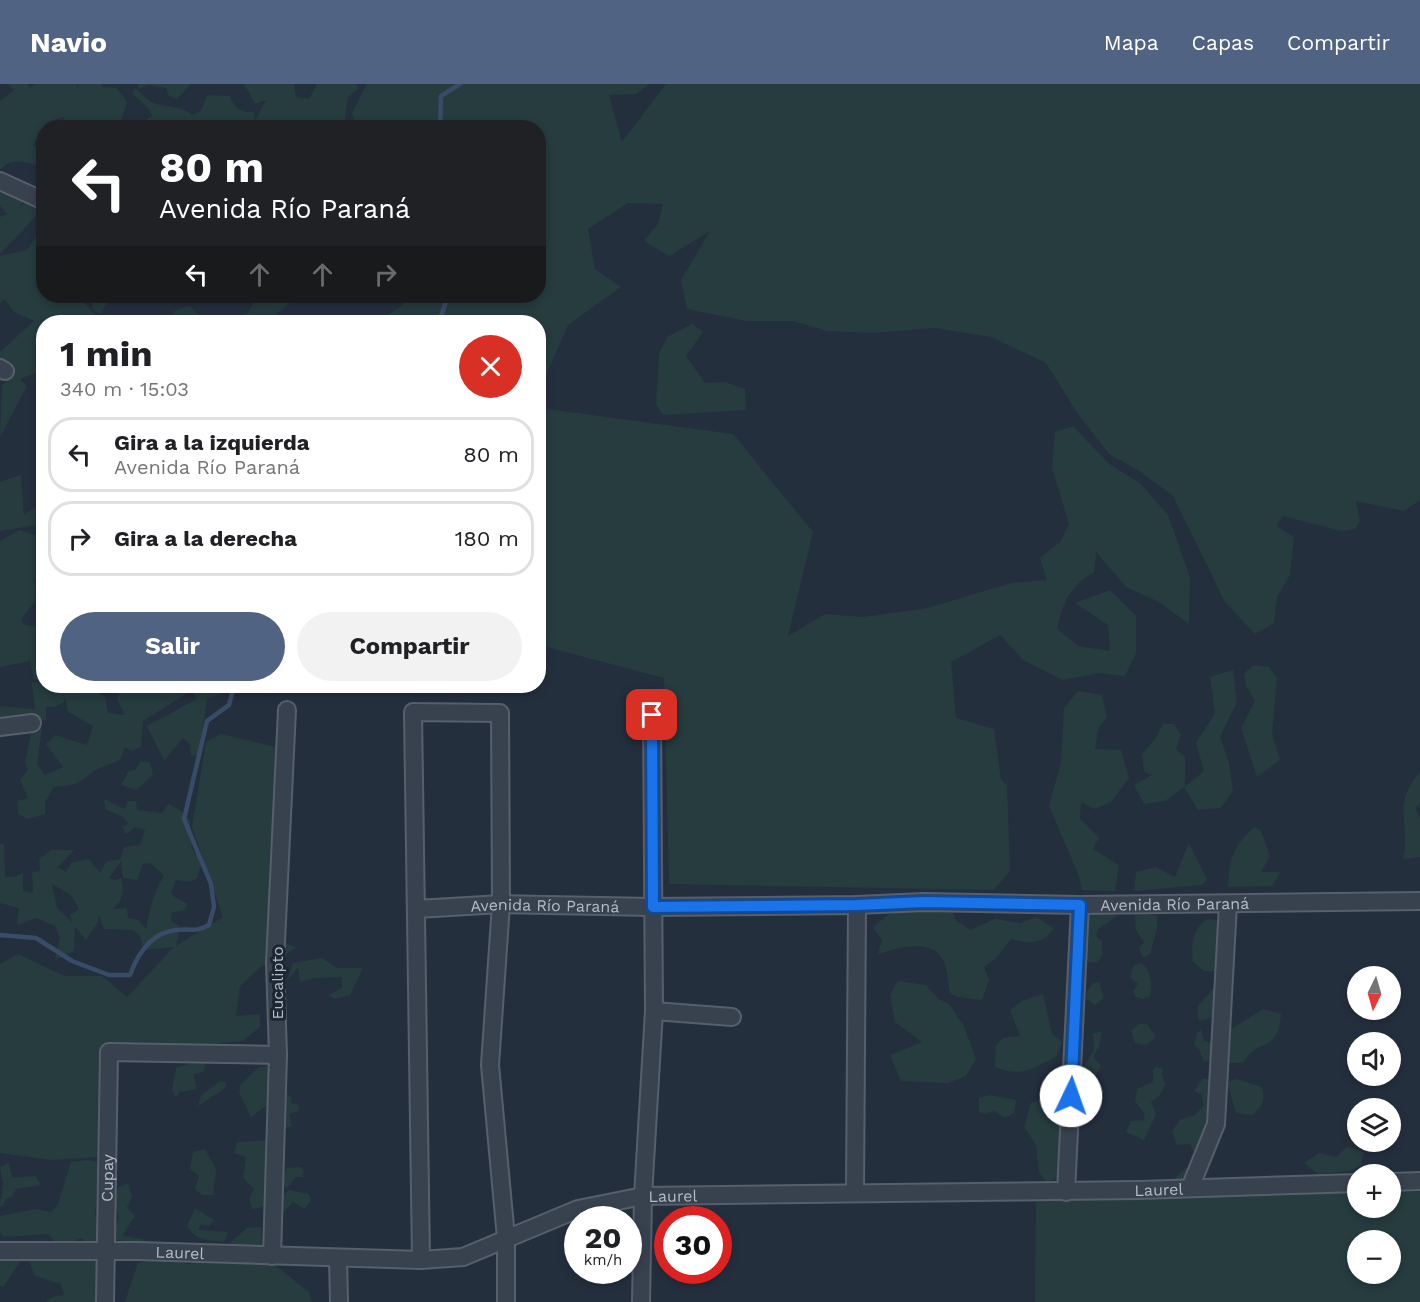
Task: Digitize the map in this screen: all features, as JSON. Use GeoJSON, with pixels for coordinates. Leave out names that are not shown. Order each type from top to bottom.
{"type":"FeatureCollection","features":[{"type":"Feature","properties":{"kind":"street"},"geometry":{"type":"LineString","coordinates":[[0,181],[36,197]]}},
{"type":"Feature","properties":{"kind":"street","name":"Eucalipto"},"geometry":{"type":"LineString","coordinates":[[272,1256],[278,1055],[276,963],[287,710]]}},
{"type":"Feature","properties":{"kind":"street"},"geometry":{"type":"LineString","coordinates":[[421,1260],[413,712],[500,713],[501,904],[490,1065],[506,1238],[506,1302]]}},
{"type":"Feature","properties":{"kind":"street"},"geometry":{"type":"LineString","coordinates":[[641,1302],[643,1196],[654,1011],[652,715]]}},
{"type":"Feature","properties":{"kind":"street"},"geometry":{"type":"LineString","coordinates":[[0,727],[32,723]]}},
{"type":"Feature","properties":{"kind":"street","name":"Avenida Río Paraná"},"geometry":{"type":"LineString","coordinates":[[417,909],[501,904],[653,907],[924,902],[1080,905],[1420,901]]}},
{"type":"Feature","properties":{"kind":"street"},"geometry":{"type":"LineString","coordinates":[[1190,1188],[1216,1124],[1228,904]]}},
{"type":"Feature","properties":{"kind":"street"},"geometry":{"type":"LineString","coordinates":[[855,1192],[857,905]]}},
{"type":"Feature","properties":{"kind":"street"},"geometry":{"type":"LineString","coordinates":[[1066,1192],[1080,905]]}},
{"type":"Feature","properties":{"kind":"street"},"geometry":{"type":"LineString","coordinates":[[654,1011],[732,1017]]}},
{"type":"Feature","properties":{"kind":"street","name":"Cupay"},"geometry":{"type":"LineString","coordinates":[[105,1302],[109,1052],[278,1055]]}},
{"type":"Feature","properties":{"kind":"street"},"geometry":{"type":"LineString","coordinates":[[1401,1182],[1420,1181]]}},
{"type":"Feature","properties":{"kind":"street","name":"Laurel"},"geometry":{"type":"LineString","coordinates":[[0,1251],[421,1260],[463,1257],[578,1209],[643,1196],[855,1192],[1066,1192],[1347,1183]]}},
{"type":"Feature","properties":{"kind":"street"},"geometry":{"type":"LineString","coordinates":[[338,1258],[339,1302]]}},
{"type":"Feature","properties":{"kind":"green space"},"geometry":{"type":"Polygon","coordinates":[[[8,84],[27,84],[30,88],[35,84],[77,84],[77,88],[79,84],[102,84],[102,87],[117,88],[127,102],[121,120],[63,120],[64,117],[54,120],[36,120],[36,140],[33,145],[36,147],[36,165],[13,162],[0,170],[0,101],[14,90],[8,84]]]}},
{"type":"Feature","properties":{"kind":"green space"},"geometry":{"type":"Polygon","coordinates":[[[137,84],[191,84],[177,99],[169,96],[166,88],[148,85],[139,89],[137,84]]]}},
{"type":"Feature","properties":{"kind":"green space"},"geometry":{"type":"Polygon","coordinates":[[[244,84],[294,84],[296,97],[309,99],[317,84],[356,84],[359,88],[348,97],[345,120],[256,120],[266,100],[255,104],[244,84]]]}},
{"type":"Feature","properties":{"kind":"green space"},"geometry":{"type":"Polygon","coordinates":[[[367,84],[650,84],[636,94],[609,95],[622,142],[666,84],[1420,84],[1420,500],[1404,511],[1356,501],[1360,521],[1355,529],[1341,531],[1283,516],[1276,526],[1294,537],[1290,575],[1277,597],[1274,623],[1255,634],[1225,602],[1173,496],[1141,472],[1109,454],[1078,414],[1046,363],[991,337],[935,328],[871,333],[827,331],[793,321],[747,321],[687,309],[681,280],[710,231],[669,256],[644,241],[658,224],[663,204],[628,203],[588,229],[595,269],[621,287],[568,325],[546,375],[546,315],[388,315],[403,303],[546,303],[546,120],[354,120],[352,113],[367,84]]]}},
{"type":"Feature","properties":{"kind":"green space"},"geometry":{"type":"Polygon","coordinates":[[[136,88],[151,101],[184,110],[193,115],[201,111],[207,95],[230,96],[239,109],[254,112],[255,120],[146,120],[152,116],[149,109],[132,93],[136,88]]]}},
{"type":"Feature","properties":{"kind":"green space"},"geometry":{"type":"Polygon","coordinates":[[[21,181],[30,192],[19,207],[36,197],[36,216],[0,254],[0,217],[8,214],[0,206],[0,187],[21,181]]]}},
{"type":"Feature","properties":{"kind":"green space"},"geometry":{"type":"Polygon","coordinates":[[[36,236],[36,303],[85,303],[95,315],[36,315],[36,373],[20,379],[27,386],[0,437],[2,385],[9,380],[0,381],[0,352],[34,321],[14,312],[5,299],[0,303],[0,256],[27,250],[36,236]]]}},
{"type":"Feature","properties":{"kind":"green space"},"geometry":{"type":"Polygon","coordinates":[[[91,303],[107,303],[100,314],[93,310],[91,303]]]}},
{"type":"Feature","properties":{"kind":"green space"},"geometry":{"type":"Polygon","coordinates":[[[254,303],[290,303],[275,315],[244,315],[247,314],[254,303]]]}},
{"type":"Feature","properties":{"kind":"green space"},"geometry":{"type":"Polygon","coordinates":[[[190,306],[198,315],[172,315],[176,310],[190,306]]]}},
{"type":"Feature","properties":{"kind":"green space"},"geometry":{"type":"Polygon","coordinates":[[[692,324],[703,332],[686,356],[705,383],[725,382],[745,389],[746,410],[663,415],[656,404],[659,354],[667,337],[692,324]]]}},
{"type":"Feature","properties":{"kind":"green space"},"geometry":{"type":"Polygon","coordinates":[[[546,409],[733,434],[813,532],[788,636],[825,614],[863,617],[928,608],[1011,583],[1047,580],[1040,558],[1061,541],[1069,524],[1052,468],[1055,432],[1073,426],[1109,464],[1140,483],[1168,515],[1190,577],[1189,624],[1159,602],[1126,587],[1096,552],[1094,572],[1073,589],[1062,610],[1057,629],[1078,646],[1110,651],[1108,625],[1075,603],[1110,590],[1136,616],[1136,653],[1125,676],[1100,673],[1063,680],[1023,660],[1000,635],[951,662],[956,718],[994,729],[1001,780],[1007,785],[1010,871],[994,890],[669,884],[664,678],[546,647],[546,409]]]}},
{"type":"Feature","properties":{"kind":"green space"},"geometry":{"type":"Polygon","coordinates":[[[21,475],[24,515],[36,507],[36,525],[0,531],[0,482],[21,475]]]}},
{"type":"Feature","properties":{"kind":"green space"},"geometry":{"type":"Polygon","coordinates":[[[19,530],[36,535],[36,578],[34,578],[36,600],[21,620],[25,625],[36,626],[36,680],[34,680],[30,661],[0,667],[0,541],[19,530]]]}},
{"type":"Feature","properties":{"kind":"green space"},"geometry":{"type":"Polygon","coordinates":[[[1253,665],[1269,667],[1277,678],[1272,734],[1280,760],[1257,777],[1241,728],[1255,701],[1246,686],[1244,674],[1253,665]]]}},
{"type":"Feature","properties":{"kind":"green space"},"geometry":{"type":"Polygon","coordinates":[[[1233,670],[1237,702],[1220,737],[1229,763],[1233,791],[1221,808],[1198,810],[1184,787],[1165,801],[1144,804],[1134,785],[1152,775],[1144,772],[1142,754],[1155,739],[1163,724],[1174,724],[1181,735],[1176,749],[1185,757],[1185,787],[1204,771],[1196,743],[1215,713],[1210,677],[1233,670]]]}},
{"type":"Feature","properties":{"kind":"green space"},"geometry":{"type":"Polygon","coordinates":[[[36,682],[36,693],[99,693],[105,697],[108,713],[125,715],[117,699],[119,693],[187,693],[143,721],[141,747],[132,751],[125,747],[120,760],[99,769],[75,784],[53,787],[50,782],[53,789],[45,802],[45,814],[28,819],[18,814],[17,801],[28,798],[20,780],[28,770],[25,763],[32,729],[38,725],[42,729],[37,764],[45,775],[63,767],[46,744],[55,735],[87,745],[93,726],[68,712],[65,697],[64,702],[54,707],[46,707],[46,720],[36,722],[26,715],[15,721],[0,722],[0,706],[35,709],[32,683],[36,682]]]}},
{"type":"Feature","properties":{"kind":"green space"},"geometry":{"type":"Polygon","coordinates":[[[1078,691],[1102,695],[1107,717],[1098,729],[1095,749],[1121,750],[1129,778],[1111,802],[1095,809],[1081,802],[1080,819],[1099,838],[1093,849],[1119,865],[1115,891],[1082,890],[1079,876],[1049,806],[1061,762],[1064,708],[1078,691]]]}},
{"type":"Feature","properties":{"kind":"green space"},"geometry":{"type":"Polygon","coordinates":[[[194,693],[222,693],[207,699],[199,754],[191,756],[190,744],[183,738],[164,761],[147,726],[197,699],[194,693]]]}},
{"type":"Feature","properties":{"kind":"green space"},"geometry":{"type":"Polygon","coordinates":[[[221,734],[284,749],[287,768],[275,788],[278,823],[270,847],[269,882],[274,904],[268,937],[296,947],[275,963],[262,966],[240,986],[236,1016],[260,1014],[260,1027],[243,1041],[208,1044],[132,1042],[98,1068],[117,1095],[103,1111],[109,1131],[99,1157],[51,1160],[0,1153],[0,964],[18,954],[64,976],[102,976],[127,997],[174,947],[144,950],[140,936],[133,930],[104,929],[99,915],[97,923],[86,940],[75,927],[74,951],[55,960],[60,938],[55,926],[36,918],[17,925],[19,908],[0,903],[0,844],[4,844],[5,877],[14,877],[23,873],[23,891],[33,893],[32,872],[40,871],[39,859],[51,850],[74,850],[58,867],[66,872],[71,863],[89,859],[100,873],[106,862],[120,859],[124,847],[140,845],[145,830],[135,827],[126,834],[122,827],[129,824],[123,817],[105,809],[104,799],[125,809],[128,801],[136,801],[137,810],[162,813],[168,804],[180,810],[190,820],[192,849],[202,861],[197,878],[190,882],[176,880],[171,892],[173,896],[188,904],[183,911],[172,912],[171,921],[180,926],[176,946],[223,917],[192,827],[206,742],[221,734]],[[121,861],[109,878],[114,880],[121,878],[123,887],[121,899],[113,909],[127,908],[128,918],[138,920],[146,929],[150,909],[164,876],[151,863],[143,864],[137,880],[123,878],[121,861]],[[52,884],[57,908],[73,923],[70,915],[79,909],[72,896],[52,884]]]}},
{"type":"Feature","properties":{"kind":"green space"},"geometry":{"type":"Polygon","coordinates":[[[141,761],[150,762],[153,775],[136,790],[121,785],[128,772],[135,770],[141,761]]]}},
{"type":"Feature","properties":{"kind":"green space"},"geometry":{"type":"Polygon","coordinates":[[[1420,772],[1420,803],[1415,808],[1420,818],[1420,857],[1403,859],[1404,804],[1411,783],[1420,772]]]}},
{"type":"Feature","properties":{"kind":"green space"},"geometry":{"type":"Polygon","coordinates":[[[1254,827],[1261,831],[1270,856],[1261,872],[1281,872],[1272,886],[1228,887],[1231,861],[1237,847],[1254,827]]]}},
{"type":"Feature","properties":{"kind":"green space"},"geometry":{"type":"Polygon","coordinates":[[[1189,843],[1207,880],[1202,885],[1134,891],[1136,872],[1155,867],[1175,877],[1189,843]]]}},
{"type":"Feature","properties":{"kind":"green space"},"geometry":{"type":"Polygon","coordinates":[[[950,904],[956,920],[970,930],[995,919],[1020,923],[1036,917],[1054,928],[1045,938],[1035,942],[1011,939],[994,960],[984,967],[989,980],[982,1000],[958,997],[950,993],[945,965],[934,950],[916,946],[878,954],[882,940],[873,927],[893,911],[950,904]]]}},
{"type":"Feature","properties":{"kind":"green space"},"geometry":{"type":"Polygon","coordinates":[[[1102,909],[1117,916],[1098,929],[1096,936],[1102,941],[1102,955],[1098,962],[1089,962],[1082,957],[1081,947],[1089,942],[1086,923],[1090,914],[1102,909]]]}},
{"type":"Feature","properties":{"kind":"green space"},"geometry":{"type":"Polygon","coordinates":[[[1135,914],[1157,916],[1157,929],[1150,954],[1143,958],[1139,948],[1144,942],[1136,930],[1135,914]]]}},
{"type":"Feature","properties":{"kind":"green space"},"geometry":{"type":"Polygon","coordinates":[[[1207,919],[1227,922],[1224,972],[1204,971],[1193,962],[1192,950],[1195,933],[1207,919]]]}},
{"type":"Feature","properties":{"kind":"green space"},"geometry":{"type":"Polygon","coordinates":[[[322,958],[337,968],[363,968],[350,995],[334,999],[329,995],[342,988],[342,977],[314,978],[300,982],[298,968],[287,980],[293,963],[322,958]]]}},
{"type":"Feature","properties":{"kind":"green space"},"geometry":{"type":"Polygon","coordinates":[[[1142,963],[1148,970],[1151,983],[1150,996],[1143,999],[1136,997],[1133,992],[1138,984],[1130,977],[1134,965],[1142,963]]]}},
{"type":"Feature","properties":{"kind":"green space"},"geometry":{"type":"Polygon","coordinates":[[[898,981],[926,985],[939,999],[949,1004],[964,1026],[976,1059],[966,1076],[948,1083],[901,1081],[890,1055],[922,1042],[895,1022],[890,995],[898,981]]]}},
{"type":"Feature","properties":{"kind":"green space"},"geometry":{"type":"Polygon","coordinates":[[[1099,982],[1104,998],[1095,1005],[1086,999],[1087,991],[1093,983],[1099,982]]]}},
{"type":"Feature","properties":{"kind":"green space"},"geometry":{"type":"Polygon","coordinates":[[[1213,989],[1223,996],[1217,1015],[1201,1021],[1198,1019],[1198,1006],[1213,989]]]}},
{"type":"Feature","properties":{"kind":"green space"},"geometry":{"type":"Polygon","coordinates":[[[1043,994],[1052,1034],[1062,1042],[1057,1056],[1034,1068],[1020,1072],[995,1067],[996,1045],[1003,1038],[1020,1036],[1010,1010],[1022,1001],[1043,994]]]}},
{"type":"Feature","properties":{"kind":"green space"},"geometry":{"type":"Polygon","coordinates":[[[1263,1009],[1281,1014],[1279,1027],[1272,1040],[1256,1049],[1243,1063],[1226,1063],[1220,1056],[1204,1062],[1199,1049],[1194,1045],[1197,1033],[1201,1030],[1204,1041],[1221,1046],[1225,1033],[1263,1009]]]}},
{"type":"Feature","properties":{"kind":"green space"},"geometry":{"type":"Polygon","coordinates":[[[1139,1024],[1147,1024],[1156,1037],[1146,1045],[1135,1043],[1131,1031],[1139,1024]]]}},
{"type":"Feature","properties":{"kind":"green space"},"geometry":{"type":"Polygon","coordinates":[[[1102,1031],[1099,1047],[1093,1056],[1101,1066],[1096,1075],[1080,1074],[1094,1050],[1093,1034],[1102,1031]]]}},
{"type":"Feature","properties":{"kind":"green space"},"geometry":{"type":"Polygon","coordinates":[[[200,1054],[207,1060],[203,1072],[193,1074],[197,1089],[179,1092],[176,1098],[172,1090],[176,1068],[190,1064],[200,1054]]]}},
{"type":"Feature","properties":{"kind":"green space"},"geometry":{"type":"Polygon","coordinates":[[[270,1066],[272,1102],[251,1117],[239,1092],[241,1084],[259,1067],[270,1066]]]}},
{"type":"Feature","properties":{"kind":"green space"},"geometry":{"type":"Polygon","coordinates":[[[1156,1067],[1163,1069],[1165,1085],[1160,1095],[1151,1102],[1156,1115],[1144,1140],[1126,1132],[1131,1121],[1144,1120],[1145,1114],[1135,1101],[1137,1089],[1153,1082],[1153,1070],[1156,1067]]]}},
{"type":"Feature","properties":{"kind":"green space"},"geometry":{"type":"Polygon","coordinates":[[[1203,1078],[1222,1083],[1197,1158],[1190,1144],[1177,1145],[1172,1131],[1180,1120],[1195,1115],[1204,1105],[1201,1094],[1194,1091],[1203,1078]]]}},
{"type":"Feature","properties":{"kind":"green space"},"geometry":{"type":"Polygon","coordinates":[[[1237,1079],[1262,1087],[1264,1096],[1262,1103],[1252,1115],[1236,1113],[1227,1082],[1237,1079]]]}},
{"type":"Feature","properties":{"kind":"green space"},"geometry":{"type":"Polygon","coordinates":[[[220,1081],[227,1083],[224,1089],[198,1106],[201,1095],[220,1081]]]}},
{"type":"Feature","properties":{"kind":"green space"},"geometry":{"type":"Polygon","coordinates":[[[286,1094],[292,1098],[291,1103],[299,1105],[298,1111],[289,1114],[292,1126],[282,1129],[283,1097],[286,1094]]]}},
{"type":"Feature","properties":{"kind":"green space"},"geometry":{"type":"Polygon","coordinates":[[[989,1095],[1016,1100],[1014,1113],[1005,1118],[994,1111],[986,1114],[979,1112],[979,1098],[989,1095]]]}},
{"type":"Feature","properties":{"kind":"green space"},"geometry":{"type":"Polygon","coordinates":[[[1055,1097],[1065,1102],[1062,1174],[1047,1183],[1039,1172],[1036,1145],[1024,1127],[1031,1103],[1055,1097]]]}},
{"type":"Feature","properties":{"kind":"green space"},"geometry":{"type":"Polygon","coordinates":[[[272,1140],[268,1206],[252,1209],[249,1198],[254,1189],[243,1178],[246,1157],[234,1153],[237,1142],[272,1140]]]}},
{"type":"Feature","properties":{"kind":"green space"},"geometry":{"type":"Polygon","coordinates":[[[1347,1147],[1347,1152],[1364,1152],[1361,1164],[1347,1164],[1347,1171],[1318,1174],[1304,1163],[1319,1153],[1336,1157],[1347,1147]]]}},
{"type":"Feature","properties":{"kind":"green space"},"geometry":{"type":"Polygon","coordinates":[[[205,1149],[216,1169],[213,1195],[202,1195],[195,1189],[199,1176],[190,1169],[193,1152],[205,1149]]]}},
{"type":"Feature","properties":{"kind":"green space"},"geometry":{"type":"Polygon","coordinates":[[[1197,1158],[1189,1181],[1174,1179],[1197,1158]]]}},
{"type":"Feature","properties":{"kind":"green space"},"geometry":{"type":"Polygon","coordinates":[[[88,1160],[97,1162],[105,1188],[95,1210],[98,1240],[92,1252],[82,1238],[66,1244],[57,1243],[72,1251],[73,1261],[89,1258],[101,1252],[105,1302],[46,1302],[52,1297],[64,1295],[61,1284],[35,1276],[29,1261],[39,1243],[55,1242],[48,1234],[4,1237],[0,1232],[0,1216],[36,1209],[51,1212],[58,1204],[71,1162],[88,1160]]]}},
{"type":"Feature","properties":{"kind":"green space"},"geometry":{"type":"Polygon","coordinates":[[[9,1163],[12,1178],[36,1176],[41,1185],[16,1189],[13,1196],[6,1199],[3,1206],[0,1206],[3,1184],[0,1167],[9,1163]]]}},
{"type":"Feature","properties":{"kind":"green space"},"geometry":{"type":"Polygon","coordinates":[[[300,1167],[304,1170],[303,1177],[296,1177],[288,1187],[281,1186],[286,1168],[300,1167]]]}},
{"type":"Feature","properties":{"kind":"green space"},"geometry":{"type":"Polygon","coordinates":[[[128,1183],[132,1197],[127,1207],[135,1216],[122,1236],[142,1239],[147,1244],[127,1251],[125,1241],[116,1240],[116,1225],[119,1218],[113,1199],[118,1188],[128,1183]]]}},
{"type":"Feature","properties":{"kind":"green space"},"geometry":{"type":"Polygon","coordinates":[[[289,1190],[309,1194],[311,1201],[304,1209],[293,1202],[284,1212],[280,1205],[284,1194],[289,1190]]]}},
{"type":"Feature","properties":{"kind":"green space"},"geometry":{"type":"Polygon","coordinates":[[[1401,1192],[1420,1192],[1420,1302],[1035,1302],[1036,1197],[1347,1193],[1347,1218],[1401,1218],[1401,1192]]]}},
{"type":"Feature","properties":{"kind":"green space"},"geometry":{"type":"Polygon","coordinates":[[[195,1208],[214,1220],[209,1226],[201,1224],[198,1230],[228,1232],[224,1242],[203,1239],[194,1235],[187,1226],[195,1208]]]}},
{"type":"Feature","properties":{"kind":"green space"},"geometry":{"type":"Polygon","coordinates":[[[261,1227],[262,1255],[309,1292],[312,1302],[125,1302],[138,1263],[159,1258],[189,1264],[212,1259],[247,1228],[261,1227]]]}},
{"type":"Feature","properties":{"kind":"green space"},"geometry":{"type":"Polygon","coordinates":[[[5,1255],[15,1256],[20,1262],[4,1286],[0,1286],[0,1261],[5,1255]]]}},
{"type":"Feature","properties":{"kind":"waterway"},"geometry":{"type":"LineString","coordinates":[[440,120],[441,96],[460,84]]}},
{"type":"Feature","properties":{"kind":"waterway"},"geometry":{"type":"LineString","coordinates":[[441,315],[446,303]]}},
{"type":"Feature","properties":{"kind":"waterway"},"geometry":{"type":"LineString","coordinates":[[0,935],[36,938],[72,961],[109,975],[130,975],[137,959],[153,939],[168,932],[200,929],[209,925],[214,907],[211,884],[184,819],[207,721],[229,705],[232,693]]}},
{"type":"Feature","properties":{"kind":"route"},"geometry":{"type":"LineString","coordinates":[[652,715],[653,907],[924,902],[1080,905],[1071,1096]]}}]}
